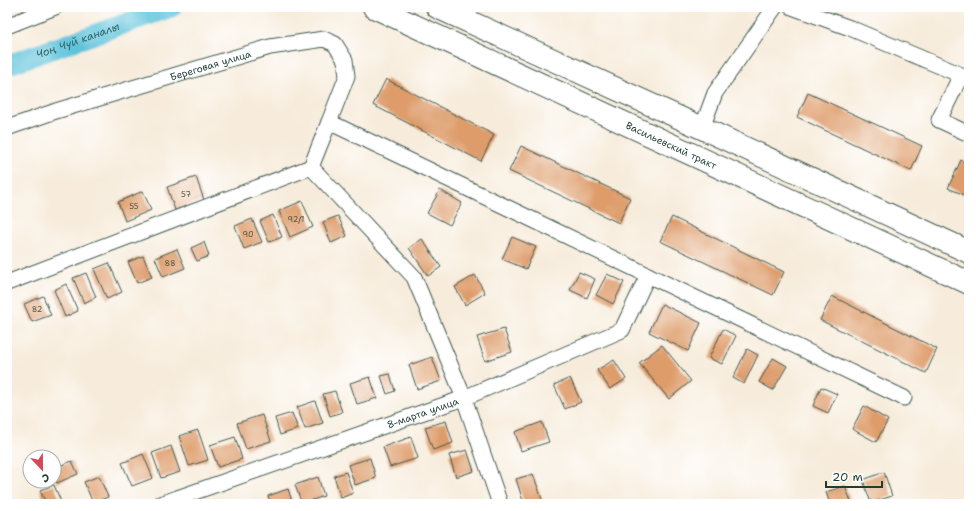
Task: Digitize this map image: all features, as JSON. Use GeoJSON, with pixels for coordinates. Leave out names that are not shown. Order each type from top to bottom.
{"type":"FeatureCollection","features":[{"type":"Feature","properties":{"kind":"main road"},"geometry":{"type":"LineString","coordinates":[[438,7],[969,252]]}},
{"type":"Feature","properties":{"kind":"main road","name":"Васильевский тракт"},"geometry":{"type":"LineString","coordinates":[[378,9],[969,283]]}},
{"type":"Feature","properties":{"kind":"street"},"geometry":{"type":"LineString","coordinates":[[7,26],[54,7]]}},
{"type":"Feature","properties":{"kind":"street"},"geometry":{"type":"LineString","coordinates":[[702,128],[715,93],[775,7]]}},
{"type":"Feature","properties":{"kind":"street"},"geometry":{"type":"LineString","coordinates":[[792,7],[850,28],[961,75],[939,120],[969,134]]}},
{"type":"Feature","properties":{"kind":"street","name":"Береговая улица"},"geometry":{"type":"LineString","coordinates":[[7,128],[56,111],[270,47],[324,39],[335,44],[345,60],[347,76],[311,167]]}},
{"type":"Feature","properties":{"kind":"street"},"geometry":{"type":"LineString","coordinates":[[329,122],[904,398]]}},
{"type":"Feature","properties":{"kind":"street"},"geometry":{"type":"LineString","coordinates":[[7,283],[311,167],[414,277],[464,398],[500,504]]}},
{"type":"Feature","properties":{"kind":"street","name":"8-марта улица"},"geometry":{"type":"LineString","coordinates":[[160,504],[464,398],[622,330],[648,275]]}},
{"type":"Feature","properties":{"kind":"building"},"geometry":{"type":"Polygon","coordinates":[[[386,79],[494,135],[481,161],[373,105],[386,79]]]}},
{"type":"Feature","properties":{"kind":"building"},"geometry":{"type":"Polygon","coordinates":[[[808,93],[922,146],[911,171],[797,117],[808,93]]]}},
{"type":"Feature","properties":{"kind":"building"},"geometry":{"type":"Polygon","coordinates":[[[521,146],[630,198],[619,223],[509,171],[521,146]]]}},
{"type":"Feature","properties":{"kind":"building"},"geometry":{"type":"Polygon","coordinates":[[[961,160],[969,164],[969,197],[948,188],[961,160]]]}},
{"type":"Feature","properties":{"kind":"building"},"geometry":{"type":"Polygon","coordinates":[[[196,177],[204,200],[175,210],[167,187],[196,177]]]}},
{"type":"Feature","properties":{"kind":"building"},"geometry":{"type":"Polygon","coordinates":[[[440,190],[462,203],[450,225],[427,213],[440,190]]]}},
{"type":"Feature","properties":{"kind":"building"},"geometry":{"type":"Polygon","coordinates":[[[143,191],[151,210],[125,221],[118,202],[143,191]]]}},
{"type":"Feature","properties":{"kind":"building"},"geometry":{"type":"Polygon","coordinates":[[[302,201],[313,227],[290,237],[279,211],[302,201]]]}},
{"type":"Feature","properties":{"kind":"building"},"geometry":{"type":"Polygon","coordinates":[[[273,215],[282,237],[269,242],[260,221],[273,215]]]}},
{"type":"Feature","properties":{"kind":"building"},"geometry":{"type":"Polygon","coordinates":[[[338,216],[347,236],[331,243],[323,222],[338,216]]]}},
{"type":"Feature","properties":{"kind":"building"},"geometry":{"type":"Polygon","coordinates":[[[672,217],[784,272],[773,295],[660,241],[672,217]]]}},
{"type":"Feature","properties":{"kind":"building"},"geometry":{"type":"Polygon","coordinates":[[[252,219],[262,242],[244,249],[235,226],[252,219]]]}},
{"type":"Feature","properties":{"kind":"building"},"geometry":{"type":"Polygon","coordinates":[[[512,237],[536,247],[526,269],[502,259],[512,237]]]}},
{"type":"Feature","properties":{"kind":"building"},"geometry":{"type":"Polygon","coordinates":[[[422,239],[441,267],[428,276],[409,248],[422,239]]]}},
{"type":"Feature","properties":{"kind":"building"},"geometry":{"type":"Polygon","coordinates":[[[204,242],[209,256],[197,261],[191,248],[204,242]]]}},
{"type":"Feature","properties":{"kind":"building"},"geometry":{"type":"Polygon","coordinates":[[[177,249],[185,268],[163,277],[155,258],[177,249]]]}},
{"type":"Feature","properties":{"kind":"building"},"geometry":{"type":"Polygon","coordinates":[[[143,256],[152,277],[137,283],[128,262],[143,256]]]}},
{"type":"Feature","properties":{"kind":"building"},"geometry":{"type":"Polygon","coordinates":[[[109,263],[122,292],[107,299],[94,269],[109,263]]]}},
{"type":"Feature","properties":{"kind":"building"},"geometry":{"type":"Polygon","coordinates":[[[579,272],[595,279],[587,298],[570,290],[579,272]]]}},
{"type":"Feature","properties":{"kind":"building"},"geometry":{"type":"Polygon","coordinates":[[[86,273],[96,297],[84,303],[73,278],[86,273]]]}},
{"type":"Feature","properties":{"kind":"building"},"geometry":{"type":"Polygon","coordinates":[[[607,274],[624,282],[613,304],[596,295],[607,274]]]}},
{"type":"Feature","properties":{"kind":"building"},"geometry":{"type":"Polygon","coordinates":[[[475,275],[485,293],[465,305],[455,287],[475,275]]]}},
{"type":"Feature","properties":{"kind":"building"},"geometry":{"type":"Polygon","coordinates":[[[66,284],[78,311],[65,317],[54,290],[66,284]]]}},
{"type":"Feature","properties":{"kind":"building"},"geometry":{"type":"Polygon","coordinates":[[[43,296],[51,315],[32,322],[24,304],[43,296]]]}},
{"type":"Feature","properties":{"kind":"building"},"geometry":{"type":"Polygon","coordinates":[[[832,296],[937,349],[926,373],[820,320],[832,296]]]}},
{"type":"Feature","properties":{"kind":"building"},"geometry":{"type":"Polygon","coordinates":[[[662,304],[701,323],[688,351],[649,332],[662,304]]]}},
{"type":"Feature","properties":{"kind":"building"},"geometry":{"type":"Polygon","coordinates":[[[504,329],[512,352],[485,361],[477,337],[504,329]]]}},
{"type":"Feature","properties":{"kind":"building"},"geometry":{"type":"Polygon","coordinates":[[[723,329],[736,336],[722,364],[709,358],[723,329]]]}},
{"type":"Feature","properties":{"kind":"building"},"geometry":{"type":"Polygon","coordinates":[[[662,345],[691,381],[669,399],[639,363],[662,345]]]}},
{"type":"Feature","properties":{"kind":"building"},"geometry":{"type":"Polygon","coordinates":[[[747,349],[758,355],[744,384],[733,378],[747,349]]]}},
{"type":"Feature","properties":{"kind":"building"},"geometry":{"type":"Polygon","coordinates":[[[432,357],[441,381],[417,389],[409,365],[432,357]]]}},
{"type":"Feature","properties":{"kind":"building"},"geometry":{"type":"Polygon","coordinates":[[[773,358],[787,366],[773,390],[759,382],[773,358]]]}},
{"type":"Feature","properties":{"kind":"building"},"geometry":{"type":"Polygon","coordinates":[[[614,360],[626,379],[610,389],[597,370],[614,360]]]}},
{"type":"Feature","properties":{"kind":"building"},"geometry":{"type":"Polygon","coordinates":[[[390,374],[395,391],[387,394],[381,376],[390,374]]]}},
{"type":"Feature","properties":{"kind":"building"},"geometry":{"type":"Polygon","coordinates":[[[370,377],[377,398],[357,404],[350,383],[370,377]]]}},
{"type":"Feature","properties":{"kind":"building"},"geometry":{"type":"Polygon","coordinates":[[[570,378],[581,402],[565,409],[554,385],[570,378]]]}},
{"type":"Feature","properties":{"kind":"building"},"geometry":{"type":"Polygon","coordinates":[[[821,387],[837,394],[828,413],[813,406],[821,387]]]}},
{"type":"Feature","properties":{"kind":"building"},"geometry":{"type":"Polygon","coordinates":[[[335,391],[342,412],[330,416],[323,394],[335,391]]]}},
{"type":"Feature","properties":{"kind":"building"},"geometry":{"type":"Polygon","coordinates":[[[315,401],[323,423],[305,429],[297,407],[315,401]]]}},
{"type":"Feature","properties":{"kind":"building"},"geometry":{"type":"Polygon","coordinates":[[[864,406],[888,420],[876,442],[852,429],[864,406]]]}},
{"type":"Feature","properties":{"kind":"building"},"geometry":{"type":"Polygon","coordinates":[[[292,413],[298,429],[280,435],[275,418],[292,413]]]}},
{"type":"Feature","properties":{"kind":"building"},"geometry":{"type":"Polygon","coordinates":[[[262,415],[271,441],[246,449],[237,423],[262,415]]]}},
{"type":"Feature","properties":{"kind":"building"},"geometry":{"type":"Polygon","coordinates":[[[446,421],[453,443],[433,450],[425,427],[446,421]]]}},
{"type":"Feature","properties":{"kind":"building"},"geometry":{"type":"Polygon","coordinates":[[[542,422],[549,442],[521,451],[515,432],[542,422]]]}},
{"type":"Feature","properties":{"kind":"building"},"geometry":{"type":"Polygon","coordinates":[[[198,430],[208,460],[189,466],[179,436],[198,430]]]}},
{"type":"Feature","properties":{"kind":"building"},"geometry":{"type":"Polygon","coordinates":[[[235,437],[242,459],[218,467],[210,445],[235,437]]]}},
{"type":"Feature","properties":{"kind":"building"},"geometry":{"type":"Polygon","coordinates":[[[411,437],[418,458],[390,467],[383,447],[411,437]]]}},
{"type":"Feature","properties":{"kind":"building"},"geometry":{"type":"Polygon","coordinates":[[[171,446],[180,472],[161,478],[152,453],[171,446]]]}},
{"type":"Feature","properties":{"kind":"building"},"geometry":{"type":"Polygon","coordinates":[[[467,450],[474,471],[456,477],[449,455],[467,450]]]}},
{"type":"Feature","properties":{"kind":"building"},"geometry":{"type":"Polygon","coordinates":[[[143,454],[153,478],[132,486],[122,463],[143,454]]]}},
{"type":"Feature","properties":{"kind":"building"},"geometry":{"type":"Polygon","coordinates":[[[370,458],[376,478],[355,485],[348,465],[370,458]]]}},
{"type":"Feature","properties":{"kind":"building"},"geometry":{"type":"Polygon","coordinates":[[[72,461],[78,474],[62,481],[62,465],[72,461]]]}},
{"type":"Feature","properties":{"kind":"building"},"geometry":{"type":"Polygon","coordinates":[[[346,472],[353,493],[341,498],[334,476],[346,472]]]}},
{"type":"Feature","properties":{"kind":"building"},"geometry":{"type":"Polygon","coordinates":[[[884,472],[892,496],[871,503],[863,480],[884,472]]]}},
{"type":"Feature","properties":{"kind":"building"},"geometry":{"type":"Polygon","coordinates":[[[533,474],[543,502],[536,504],[524,504],[516,479],[533,474]]]}},
{"type":"Feature","properties":{"kind":"building"},"geometry":{"type":"Polygon","coordinates":[[[99,476],[108,497],[93,503],[84,482],[99,476]]]}},
{"type":"Feature","properties":{"kind":"building"},"geometry":{"type":"Polygon","coordinates":[[[318,477],[324,496],[302,504],[295,485],[318,477]]]}},
{"type":"Feature","properties":{"kind":"building"},"geometry":{"type":"Polygon","coordinates":[[[845,486],[852,504],[830,504],[826,492],[845,486]]]}},
{"type":"Feature","properties":{"kind":"building"},"geometry":{"type":"Polygon","coordinates":[[[56,489],[62,504],[46,504],[40,490],[56,489]]]}},
{"type":"Feature","properties":{"kind":"building"},"geometry":{"type":"Polygon","coordinates":[[[288,489],[293,504],[271,504],[268,496],[288,489]]]}},
{"type":"Feature","properties":{"kind":"building"},"geometry":{"type":"Polygon","coordinates":[[[25,501],[27,504],[17,504],[25,501]]]}},
{"type":"Feature","properties":{"kind":"waterway","name":"Чоң Чүй каналы"},"geometry":{"type":"LineString","coordinates":[[7,65],[172,7]]}}]}
